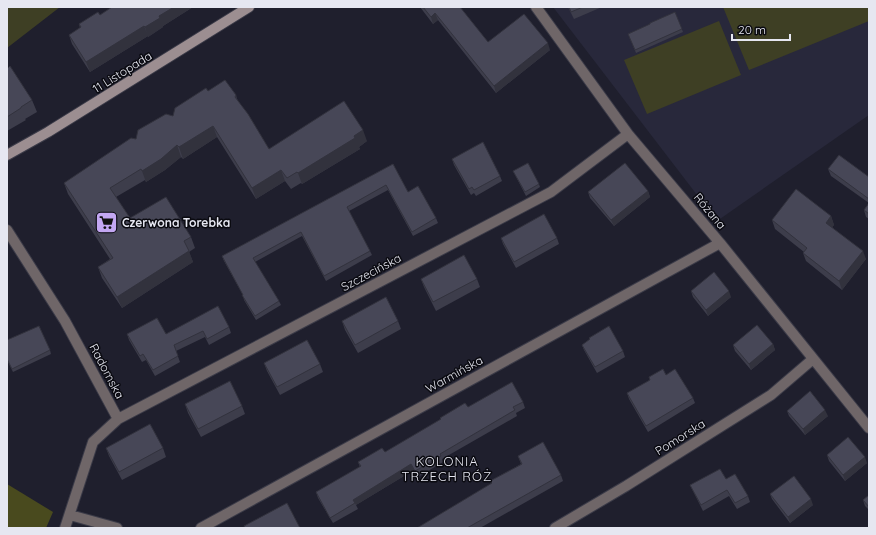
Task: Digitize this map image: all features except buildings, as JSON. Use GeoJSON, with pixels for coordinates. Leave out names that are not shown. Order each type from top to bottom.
{"type":"FeatureCollection","features":[{"type":"Feature","properties":{"kind":"main road","name":"11 Listopada"},"geometry":{"type":"LineString","coordinates":[[7,155],[95,104],[249,7]]}},
{"type":"Feature","properties":{"kind":"street","name":"Różana"},"geometry":{"type":"LineString","coordinates":[[536,7],[628,134],[720,243],[869,428]]}},
{"type":"Feature","properties":{"kind":"street","name":"Szczecińska"},"geometry":{"type":"LineString","coordinates":[[118,419],[551,192],[628,134]]}},
{"type":"Feature","properties":{"kind":"street","name":"Radomska"},"geometry":{"type":"LineString","coordinates":[[7,230],[65,321],[118,419],[93,442],[65,528]]}},
{"type":"Feature","properties":{"kind":"street","name":"Warmińska"},"geometry":{"type":"LineString","coordinates":[[201,528],[720,243]]}},
{"type":"Feature","properties":{"kind":"street","name":"Pomorska"},"geometry":{"type":"LineString","coordinates":[[555,528],[626,486],[771,395],[813,359]]}},
{"type":"Feature","properties":{"kind":"street"},"geometry":{"type":"LineString","coordinates":[[70,515],[117,528]]}},
{"type":"Feature","properties":{"kind":"shaded area"},"geometry":{"type":"Polygon","coordinates":[[[553,7],[869,7],[869,115],[717,221],[553,7]]]}},
{"type":"Feature","properties":{"kind":"shaded area"},"geometry":{"type":"Polygon","coordinates":[[[7,484],[53,512],[46,528],[7,528],[7,484]]]}},
{"type":"Feature","properties":{"kind":"green space"},"geometry":{"type":"Polygon","coordinates":[[[7,7],[60,7],[7,48],[7,7]]]}},
{"type":"Feature","properties":{"kind":"green space"},"geometry":{"type":"Polygon","coordinates":[[[723,7],[869,7],[869,21],[749,70],[723,7]]]}},
{"type":"Feature","properties":{"kind":"green space"},"geometry":{"type":"Polygon","coordinates":[[[719,21],[741,75],[647,114],[624,60],[719,21]]]}},
{"type":"Feature","properties":{"kind":"place","name":"Czerwona Torebka"},"geometry":{"type":"Point","coordinates":[107,222]}},
{"type":"Feature","properties":{"kind":"district","name":"KOLONIA TRZECH RÓŻ"},"geometry":{"type":"Point","coordinates":[447,468]}}]}
